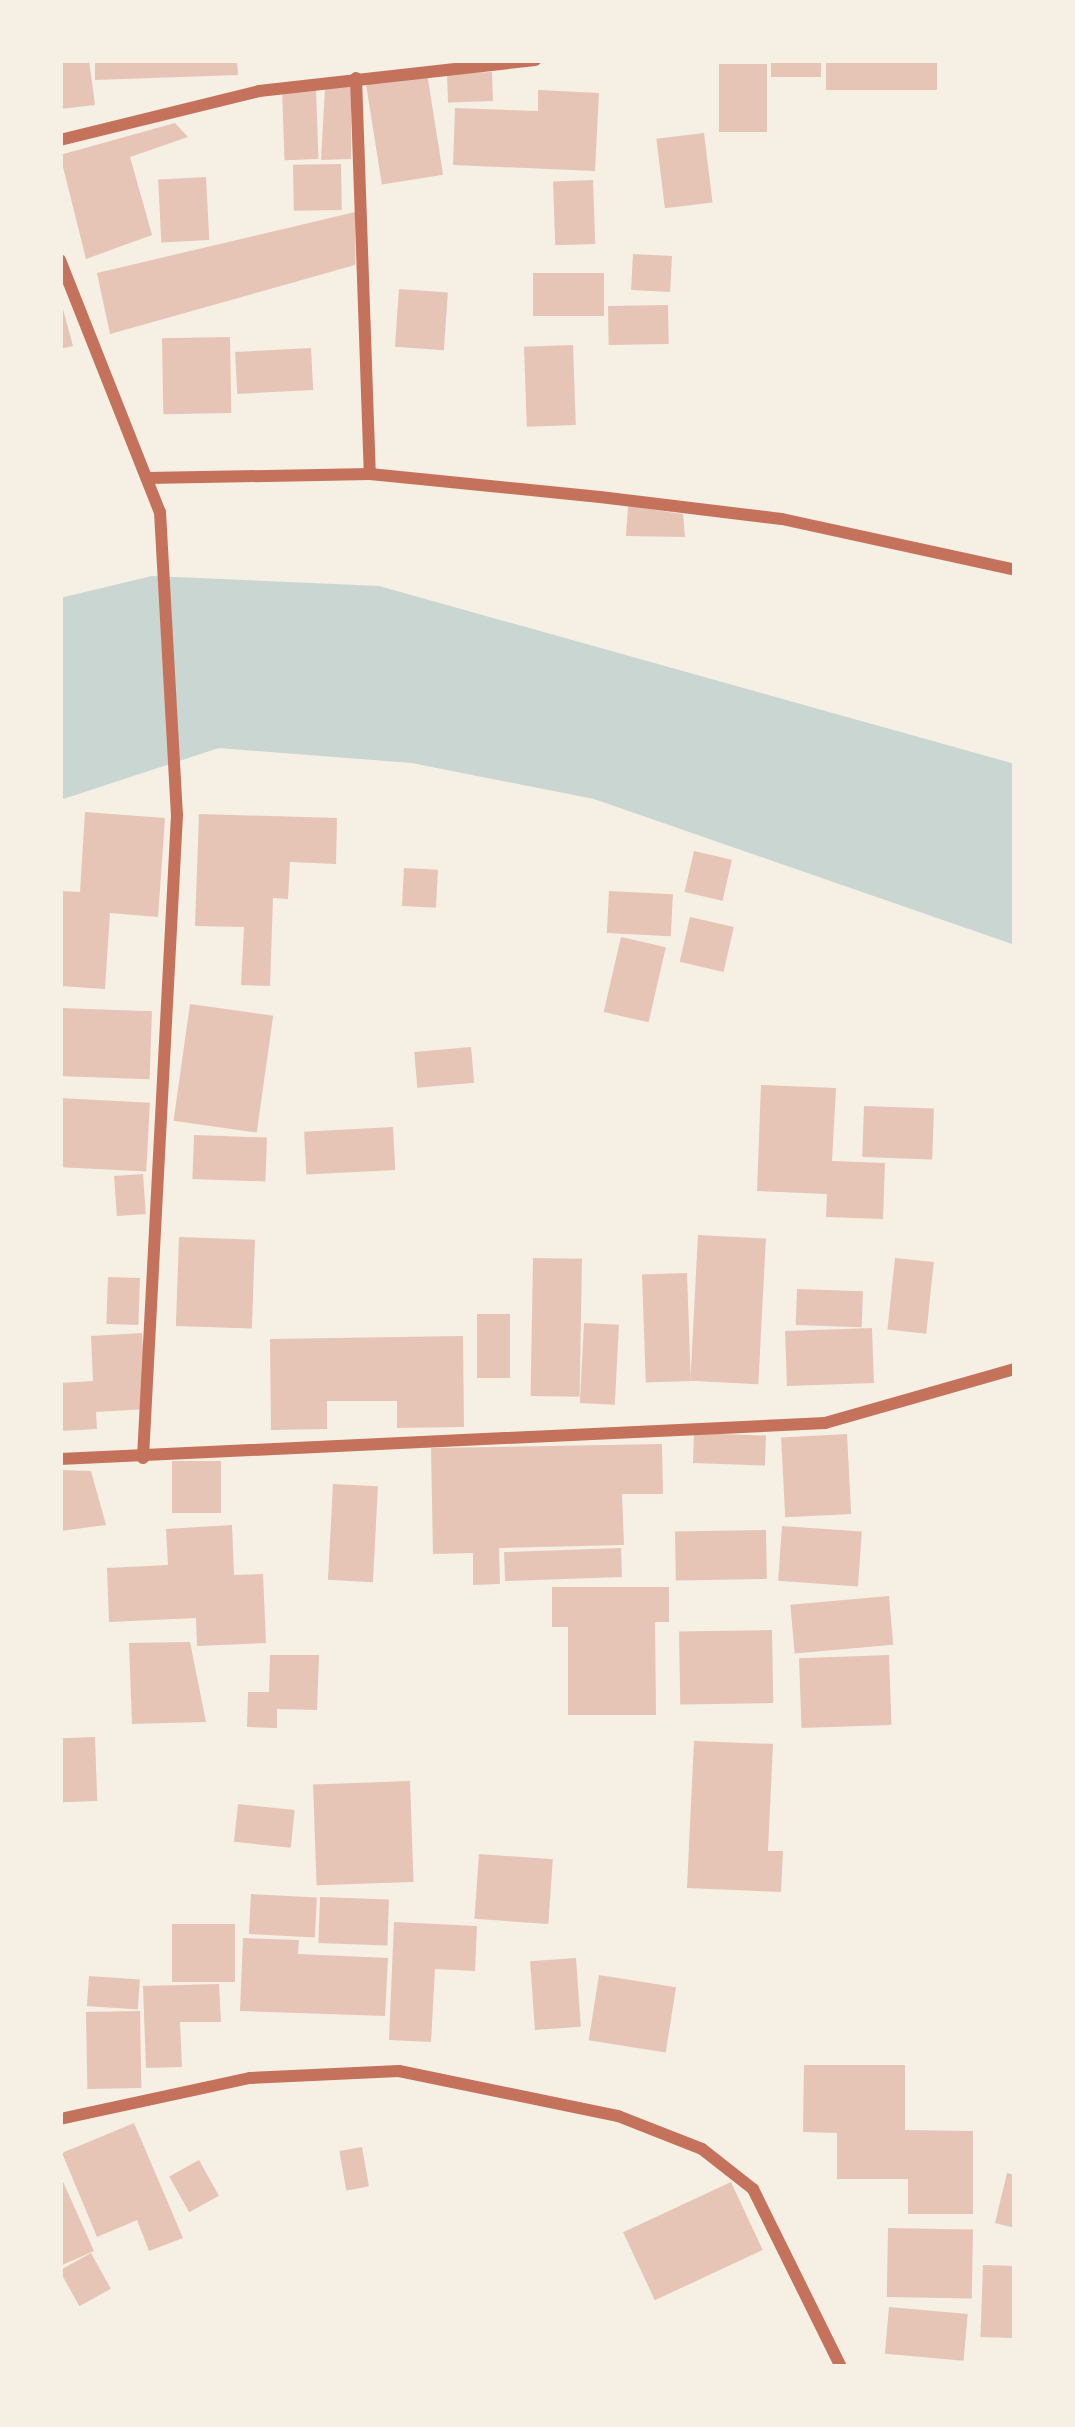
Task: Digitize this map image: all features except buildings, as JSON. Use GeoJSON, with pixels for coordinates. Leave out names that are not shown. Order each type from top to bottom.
{"type":"FeatureCollection","features":[{"type":"Feature","properties":{"kind":"street"},"geometry":{"type":"LineString","coordinates":[[60,140],[356,78],[536,60]]}},
{"type":"Feature","properties":{"kind":"street"},"geometry":{"type":"LineString","coordinates":[[356,78],[370,474]]}},
{"type":"Feature","properties":{"kind":"street"},"geometry":{"type":"LineString","coordinates":[[60,260],[160,512],[177,815],[143,1458]]}},
{"type":"Feature","properties":{"kind":"street"},"geometry":{"type":"LineString","coordinates":[[147,478],[370,474],[782,519],[1015,569]]}},
{"type":"Feature","properties":{"kind":"street"},"geometry":{"type":"LineString","coordinates":[[60,1459],[825,1423],[1015,1369]]}},
{"type":"Feature","properties":{"kind":"street"},"geometry":{"type":"LineString","coordinates":[[60,2120],[250,2078],[399,2072],[618,2116],[702,2149],[753,2188],[842,2367]]}},
{"type":"Feature","properties":{"kind":"shaded area"},"geometry":{"type":"Polygon","coordinates":[[[152,576],[379,586],[1015,764],[1015,945],[594,799],[412,763],[219,748],[60,800],[60,598],[152,576]]]}}]}
